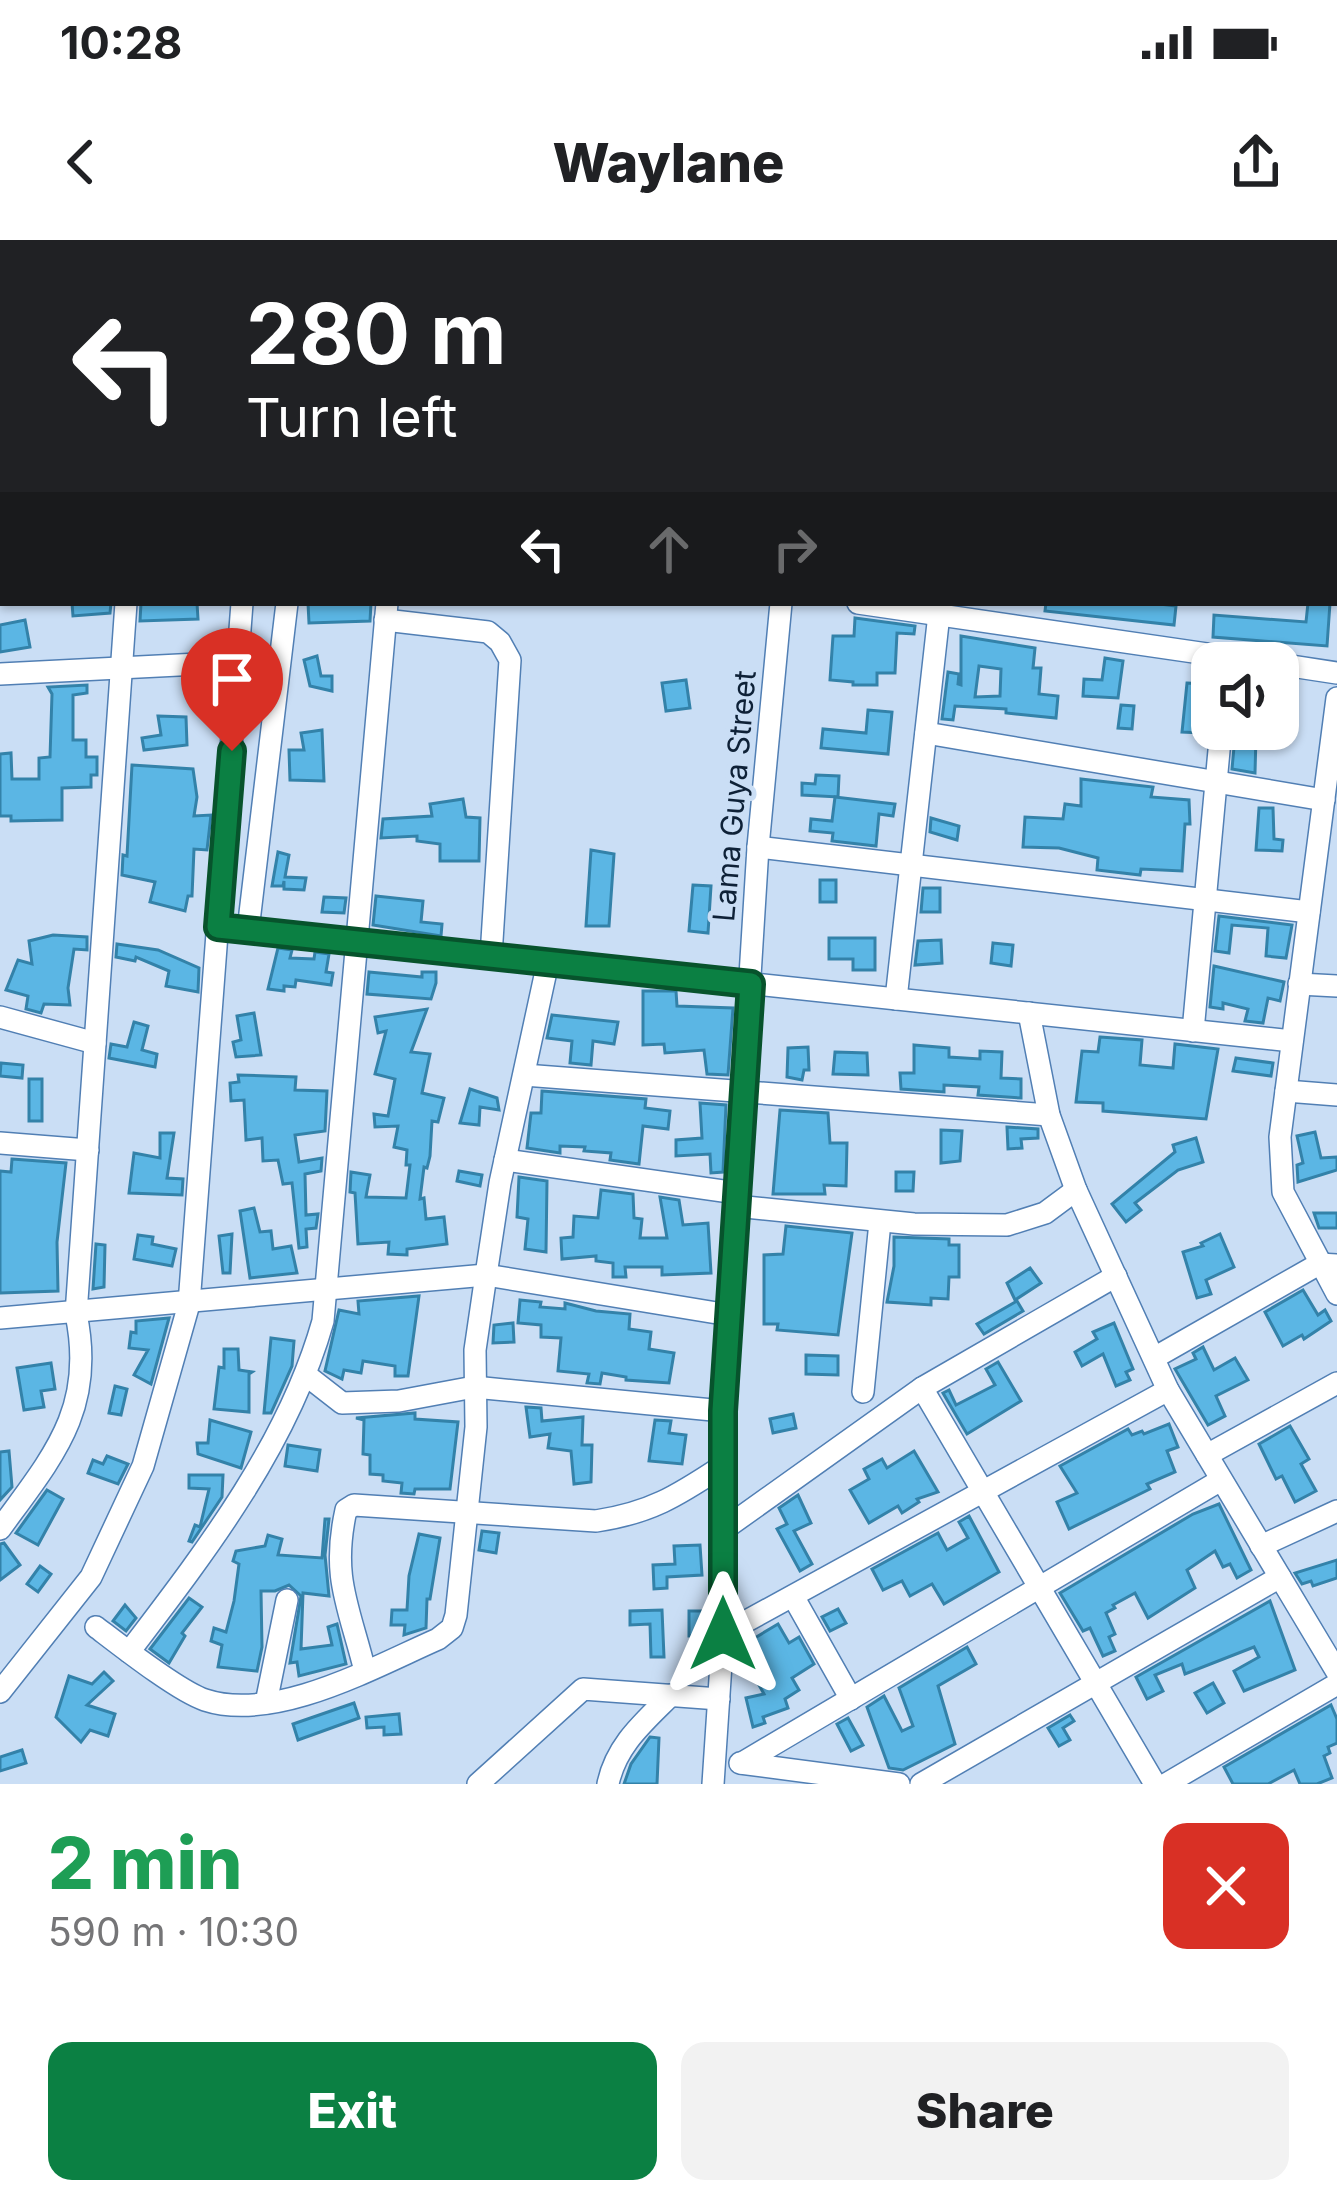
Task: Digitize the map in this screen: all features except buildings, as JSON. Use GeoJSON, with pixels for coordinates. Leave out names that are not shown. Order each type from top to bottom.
{"type":"FeatureCollection","features":[{"type":"Feature","properties":{"kind":"street"},"geometry":{"type":"LineString","coordinates":[[0,1529],[65,1434],[80,1390],[82,1342],[76,1314],[126,606]]}},
{"type":"Feature","properties":{"kind":"street"},"geometry":{"type":"LineString","coordinates":[[0,1692],[91,1576],[143,1466],[189,1304],[242,606]]}},
{"type":"Feature","properties":{"kind":"street"},"geometry":{"type":"LineString","coordinates":[[248,930],[286,606]]}},
{"type":"Feature","properties":{"kind":"street","name":"Lama Guya Street"},"geometry":{"type":"LineString","coordinates":[[713,1784],[723,1634],[723,1411],[758,847],[781,606]]}},
{"type":"Feature","properties":{"kind":"street"},"geometry":{"type":"LineString","coordinates":[[880,606],[939,614],[999,613],[1191,653]]}},
{"type":"Feature","properties":{"kind":"street"},"geometry":{"type":"LineString","coordinates":[[129,1652],[204,1554],[246,1489],[306,1375],[327,1291],[386,612],[488,632],[510,660],[491,956]]}},
{"type":"Feature","properties":{"kind":"street"},"geometry":{"type":"LineString","coordinates":[[896,999],[939,614]]}},
{"type":"Feature","properties":{"kind":"street"},"geometry":{"type":"LineString","coordinates":[[0,674],[238,662]]}},
{"type":"Feature","properties":{"kind":"street"},"geometry":{"type":"LineString","coordinates":[[1299,667],[1337,673]]}},
{"type":"Feature","properties":{"kind":"street"},"geometry":{"type":"LineString","coordinates":[[1337,698],[1324,800],[1326,875],[1309,912],[1280,1137],[1282,1192],[1328,1264],[1337,1294]]}},
{"type":"Feature","properties":{"kind":"street"},"geometry":{"type":"LineString","coordinates":[[926,733],[1324,800]]}},
{"type":"Feature","properties":{"kind":"street"},"geometry":{"type":"LineString","coordinates":[[1193,1031],[1219,750]]}},
{"type":"Feature","properties":{"kind":"street"},"geometry":{"type":"LineString","coordinates":[[758,847],[1309,912]]}},
{"type":"Feature","properties":{"kind":"street"},"geometry":{"type":"LineString","coordinates":[[218,927],[1292,1041]]}},
{"type":"Feature","properties":{"kind":"street"},"geometry":{"type":"LineString","coordinates":[[96,1627],[200,1699],[225,1705],[304,1695],[438,1640],[452,1628],[476,1427],[474,1387],[486,1275],[505,1160],[548,962]]}},
{"type":"Feature","properties":{"kind":"street"},"geometry":{"type":"LineString","coordinates":[[1299,984],[1337,986]]}},
{"type":"Feature","properties":{"kind":"street"},"geometry":{"type":"LineString","coordinates":[[1029,1013],[1049,1115],[1079,1197],[1168,1390],[1337,1672]]}},
{"type":"Feature","properties":{"kind":"street"},"geometry":{"type":"LineString","coordinates":[[0,1017],[95,1043]]}},
{"type":"Feature","properties":{"kind":"street"},"geometry":{"type":"LineString","coordinates":[[524,1075],[1049,1115]]}},
{"type":"Feature","properties":{"kind":"street"},"geometry":{"type":"LineString","coordinates":[[1286,1091],[1337,1095]]}},
{"type":"Feature","properties":{"kind":"street"},"geometry":{"type":"LineString","coordinates":[[0,1143],[88,1150]]}},
{"type":"Feature","properties":{"kind":"street"},"geometry":{"type":"LineString","coordinates":[[505,1160],[880,1222],[1007,1225],[1079,1197]]}},
{"type":"Feature","properties":{"kind":"street"},"geometry":{"type":"LineString","coordinates":[[863,1392],[880,1222]]}},
{"type":"Feature","properties":{"kind":"street"},"geometry":{"type":"LineString","coordinates":[[1154,1358],[1328,1264]]}},
{"type":"Feature","properties":{"kind":"street"},"geometry":{"type":"LineString","coordinates":[[0,1318],[486,1275],[729,1315]]}},
{"type":"Feature","properties":{"kind":"street"},"geometry":{"type":"LineString","coordinates":[[723,1530],[922,1388],[1116,1276]]}},
{"type":"Feature","properties":{"kind":"street"},"geometry":{"type":"LineString","coordinates":[[306,1375],[342,1403],[399,1401],[474,1387],[723,1411]]}},
{"type":"Feature","properties":{"kind":"street"},"geometry":{"type":"LineString","coordinates":[[1207,1455],[1337,1383]]}},
{"type":"Feature","properties":{"kind":"street"},"geometry":{"type":"LineString","coordinates":[[922,1388],[1155,1784]]}},
{"type":"Feature","properties":{"kind":"street"},"geometry":{"type":"LineString","coordinates":[[723,1634],[1168,1390]]}},
{"type":"Feature","properties":{"kind":"street"},"geometry":{"type":"LineString","coordinates":[[365,1671],[343,1594],[338,1549],[346,1510],[363,1504],[596,1521],[667,1503],[722,1467]]}},
{"type":"Feature","properties":{"kind":"street"},"geometry":{"type":"LineString","coordinates":[[742,1763],[1222,1480]]}},
{"type":"Feature","properties":{"kind":"street"},"geometry":{"type":"LineString","coordinates":[[1262,1546],[1337,1511]]}},
{"type":"Feature","properties":{"kind":"street"},"geometry":{"type":"LineString","coordinates":[[921,1784],[1280,1577]]}},
{"type":"Feature","properties":{"kind":"street"},"geometry":{"type":"LineString","coordinates":[[794,1598],[850,1699]]}},
{"type":"Feature","properties":{"kind":"street"},"geometry":{"type":"LineString","coordinates":[[266,1703],[287,1600]]}},
{"type":"Feature","properties":{"kind":"street"},"geometry":{"type":"LineString","coordinates":[[1166,1784],[1337,1684]]}},
{"type":"Feature","properties":{"kind":"street"},"geometry":{"type":"LineString","coordinates":[[478,1784],[583,1689],[719,1699]]}},
{"type":"Feature","properties":{"kind":"street"},"geometry":{"type":"LineString","coordinates":[[608,1784],[612,1763],[628,1738],[671,1695]]}},
{"type":"Feature","properties":{"kind":"street"},"geometry":{"type":"LineString","coordinates":[[716,1760],[898,1784]]}},
{"type":"Feature","properties":{"kind":"route"},"geometry":{"type":"LineString","coordinates":[[232,751],[218,927],[751,984],[723,1411],[723,1634]]}}]}
